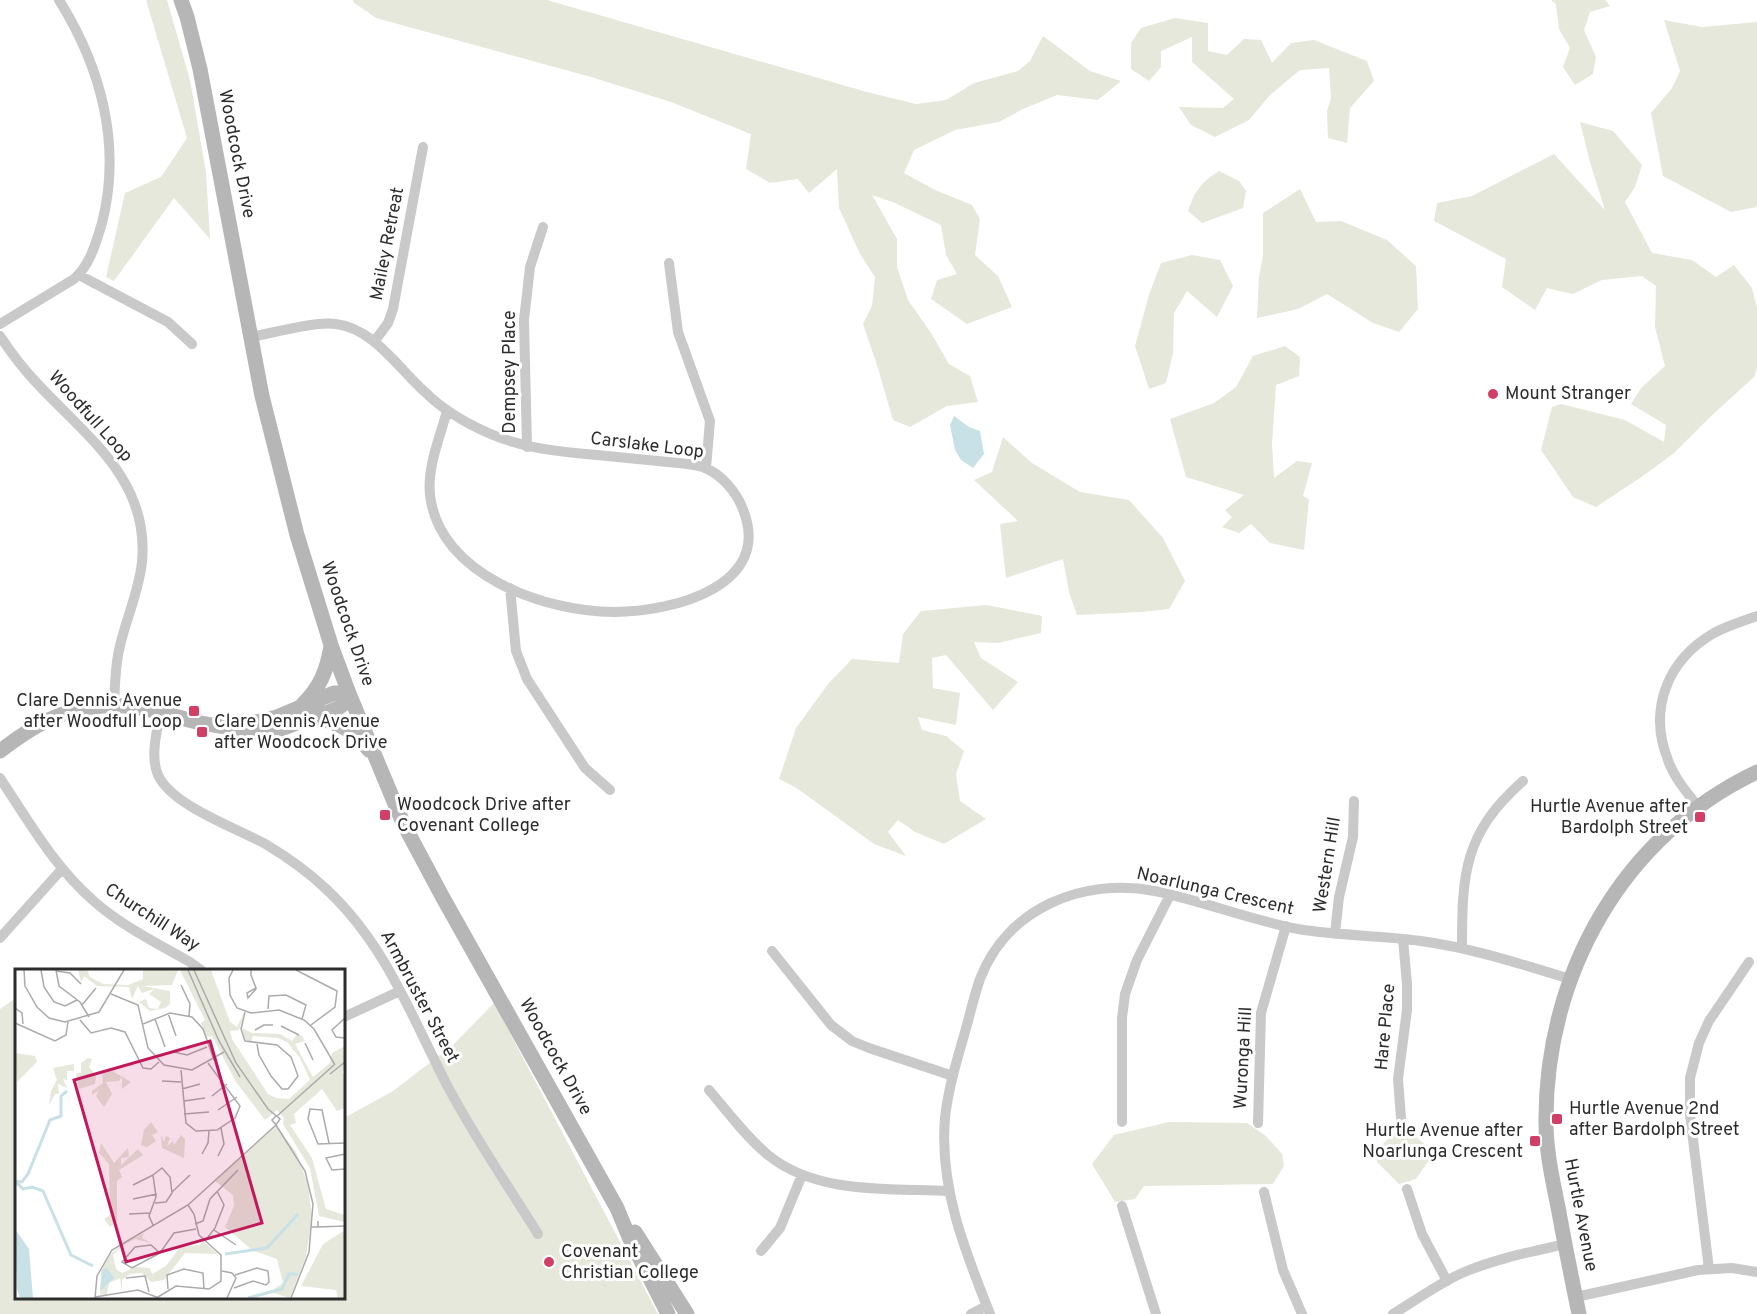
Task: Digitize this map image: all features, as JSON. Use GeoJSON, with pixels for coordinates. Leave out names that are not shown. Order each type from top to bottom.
{"type":"FeatureCollection","features":[{"type":"Feature","properties":{"kind":"main road","name":"Woodcock Drive"},"geometry":{"type":"LineString","coordinates":[[181,0],[200,69],[262,396],[297,535],[331,645],[403,823],[453,917],[617,1208],[638,1256],[668,1314]]}},
{"type":"Feature","properties":{"kind":"main road"},"geometry":{"type":"LineString","coordinates":[[299,709],[322,681],[331,645]]}},
{"type":"Feature","properties":{"kind":"main road"},"geometry":{"type":"LineString","coordinates":[[0,750],[29,729],[51,717],[75,710],[114,705],[137,707],[204,724],[255,733],[287,727],[337,710],[346,703],[350,696],[334,693],[277,717],[230,728]]}},
{"type":"Feature","properties":{"kind":"main road"},"geometry":{"type":"LineString","coordinates":[[314,716],[342,725],[361,740],[375,756]]}},
{"type":"Feature","properties":{"kind":"main road","name":"Hurtle Avenue"},"geometry":{"type":"LineString","coordinates":[[1579,1314],[1550,1167],[1546,1124],[1547,1081],[1553,1040],[1563,999],[1585,942],[1616,891],[1655,844],[1698,807],[1757,772]]}},
{"type":"Feature","properties":{"kind":"main road","name":"Woodcock Drive"},"geometry":{"type":"LineString","coordinates":[[617,1208],[637,1233],[687,1314]]}},
{"type":"Feature","properties":{"kind":"street"},"geometry":{"type":"LineString","coordinates":[[0,324],[79,275],[88,263],[97,241],[106,207],[110,173],[109,138],[99,86],[79,34],[59,0]]}},
{"type":"Feature","properties":{"kind":"street","name":"Mailey Retreat"},"geometry":{"type":"LineString","coordinates":[[374,342],[388,323],[393,309],[423,147]]}},
{"type":"Feature","properties":{"kind":"street","name":"Dempsey Place"},"geometry":{"type":"LineString","coordinates":[[527,447],[524,320],[530,267],[543,227]]}},
{"type":"Feature","properties":{"kind":"street"},"geometry":{"type":"LineString","coordinates":[[669,263],[678,332],[710,421],[706,468]]}},
{"type":"Feature","properties":{"kind":"street"},"geometry":{"type":"LineString","coordinates":[[79,275],[168,322],[192,345]]}},
{"type":"Feature","properties":{"kind":"street","name":"Carslake Loop"},"geometry":{"type":"LineString","coordinates":[[251,337],[320,324],[334,324],[356,329],[374,342],[447,411],[486,432],[527,447],[688,464],[706,468],[728,486],[746,516],[749,533],[747,549],[741,564],[731,577],[717,588],[670,606],[642,611],[613,612],[569,607],[510,588],[481,573],[464,559],[443,533],[434,514],[430,495],[430,475],[447,411]]}},
{"type":"Feature","properties":{"kind":"street","name":"Woodfull Loop"},"geometry":{"type":"LineString","coordinates":[[0,336],[33,380],[111,460],[125,481],[135,503],[142,538],[142,561],[119,650],[114,705]]}},
{"type":"Feature","properties":{"kind":"street"},"geometry":{"type":"LineString","coordinates":[[510,588],[516,651],[527,679],[585,768],[610,790]]}},
{"type":"Feature","properties":{"kind":"street"},"geometry":{"type":"LineString","coordinates":[[1698,807],[1678,781],[1661,740],[1659,719],[1662,699],[1674,670],[1695,646],[1714,634],[1757,616]]}},
{"type":"Feature","properties":{"kind":"street","name":"Armbruster Street"},"geometry":{"type":"LineString","coordinates":[[160,713],[154,761],[158,775],[166,788],[184,803],[268,846],[297,865],[349,912],[370,938],[387,966],[448,1088],[538,1234]]}},
{"type":"Feature","properties":{"kind":"street","name":"Churchill Way"},"geometry":{"type":"LineString","coordinates":[[0,778],[62,869],[96,903],[108,913],[199,969]]}},
{"type":"Feature","properties":{"kind":"street"},"geometry":{"type":"LineString","coordinates":[[1462,948],[1463,890],[1467,865],[1476,841],[1494,811],[1523,781]]}},
{"type":"Feature","properties":{"kind":"street","name":"Western Hill"},"geometry":{"type":"LineString","coordinates":[[1335,933],[1339,897],[1353,837],[1354,801]]}},
{"type":"Feature","properties":{"kind":"street"},"geometry":{"type":"LineString","coordinates":[[0,938],[62,869]]}},
{"type":"Feature","properties":{"kind":"street","name":"Noarlunga Crescent"},"geometry":{"type":"LineString","coordinates":[[988,1310],[959,1232],[949,1191],[944,1148],[949,1090],[980,979],[1003,940],[1032,913],[1061,898],[1099,889],[1126,888],[1154,891],[1286,926],[1462,948],[1570,979]]}},
{"type":"Feature","properties":{"kind":"street"},"geometry":{"type":"LineString","coordinates":[[1122,1122],[1122,1018],[1125,994],[1135,966],[1170,895]]}},
{"type":"Feature","properties":{"kind":"street","name":"Wuronga Hill"},"geometry":{"type":"LineString","coordinates":[[1258,1123],[1261,1013],[1286,926]]}},
{"type":"Feature","properties":{"kind":"street","name":"Hare Place"},"geometry":{"type":"LineString","coordinates":[[1401,1118],[1398,1079],[1407,1010],[1403,939]]}},
{"type":"Feature","properties":{"kind":"street"},"geometry":{"type":"LineString","coordinates":[[772,951],[837,1031],[868,1048],[952,1076]]}},
{"type":"Feature","properties":{"kind":"street"},"geometry":{"type":"LineString","coordinates":[[1708,1269],[1690,1115],[1690,1078],[1699,1043],[1709,1021],[1749,962]]}},
{"type":"Feature","properties":{"kind":"street"},"geometry":{"type":"LineString","coordinates":[[345,1017],[400,991]]}},
{"type":"Feature","properties":{"kind":"street"},"geometry":{"type":"LineString","coordinates":[[709,1089],[751,1140],[770,1156],[802,1175],[854,1187],[949,1191]]}},
{"type":"Feature","properties":{"kind":"street"},"geometry":{"type":"LineString","coordinates":[[761,1251],[780,1228],[802,1175]]}},
{"type":"Feature","properties":{"kind":"street"},"geometry":{"type":"LineString","coordinates":[[1407,1189],[1422,1234],[1447,1281]]}},
{"type":"Feature","properties":{"kind":"street"},"geometry":{"type":"LineString","coordinates":[[1264,1192],[1283,1270],[1302,1314]]}},
{"type":"Feature","properties":{"kind":"street"},"geometry":{"type":"LineString","coordinates":[[1122,1206],[1156,1314]]}},
{"type":"Feature","properties":{"kind":"street"},"geometry":{"type":"LineString","coordinates":[[1393,1314],[1447,1281],[1491,1262],[1565,1244]]}},
{"type":"Feature","properties":{"kind":"street"},"geometry":{"type":"LineString","coordinates":[[1576,1297],[1708,1269],[1732,1268],[1757,1272]]}},
{"type":"Feature","properties":{"kind":"street"},"geometry":{"type":"LineString","coordinates":[[971,1314],[988,1310]]}},
{"type":"Feature","properties":{"kind":"shaded area"},"geometry":{"type":"Polygon","coordinates":[[[146,0],[167,0],[190,80],[206,172],[210,239],[174,198],[114,281],[106,277],[125,193],[161,177],[187,138],[146,0]]]}},
{"type":"Feature","properties":{"kind":"shaded area"},"geometry":{"type":"Polygon","coordinates":[[[353,0],[547,0],[916,104],[946,100],[974,83],[1018,71],[1030,61],[1043,36],[1090,71],[1121,81],[1098,100],[1057,95],[999,122],[955,130],[914,150],[904,173],[935,190],[972,205],[980,219],[975,255],[998,276],[1012,307],[967,324],[931,299],[937,280],[957,274],[946,255],[941,225],[895,203],[872,195],[897,239],[897,267],[908,300],[949,364],[970,376],[978,402],[947,406],[910,427],[893,420],[863,324],[872,306],[875,277],[860,254],[839,208],[837,169],[809,193],[798,179],[770,183],[746,169],[751,134],[671,102],[591,77],[376,18],[353,0]]]}},
{"type":"Feature","properties":{"kind":"shaded area"},"geometry":{"type":"Polygon","coordinates":[[[1551,0],[1605,0],[1610,6],[1590,12],[1584,30],[1596,57],[1593,74],[1575,85],[1563,67],[1570,48],[1559,29],[1556,4],[1551,0]]]}},
{"type":"Feature","properties":{"kind":"shaded area"},"geometry":{"type":"Polygon","coordinates":[[[1175,18],[1208,23],[1208,51],[1227,55],[1244,39],[1261,40],[1272,63],[1291,43],[1314,40],[1367,61],[1374,81],[1350,108],[1347,143],[1328,138],[1327,111],[1331,98],[1329,68],[1300,70],[1270,95],[1249,120],[1215,137],[1191,125],[1179,107],[1223,108],[1234,99],[1192,62],[1192,37],[1161,51],[1161,67],[1149,81],[1131,69],[1131,43],[1141,28],[1175,18]]]}},
{"type":"Feature","properties":{"kind":"shaded area"},"geometry":{"type":"Polygon","coordinates":[[[1664,20],[1702,27],[1757,22],[1757,207],[1731,212],[1663,176],[1651,113],[1672,88],[1680,71],[1664,20]]]}},
{"type":"Feature","properties":{"kind":"shaded area"},"geometry":{"type":"Polygon","coordinates":[[[1580,122],[1613,131],[1642,165],[1635,187],[1625,202],[1652,253],[1692,260],[1716,277],[1734,265],[1752,288],[1757,308],[1757,368],[1754,377],[1674,453],[1596,507],[1573,497],[1541,450],[1552,407],[1561,404],[1625,420],[1664,442],[1666,425],[1631,404],[1641,388],[1665,366],[1655,327],[1656,286],[1642,276],[1602,280],[1573,294],[1547,288],[1535,310],[1502,287],[1506,259],[1434,221],[1437,203],[1472,196],[1554,154],[1605,210],[1580,122]]]}},
{"type":"Feature","properties":{"kind":"shaded area"},"geometry":{"type":"Polygon","coordinates":[[[1219,171],[1239,181],[1246,191],[1243,208],[1202,223],[1188,211],[1199,188],[1219,171]]]}},
{"type":"Feature","properties":{"kind":"shaded area"},"geometry":{"type":"Polygon","coordinates":[[[1300,189],[1316,222],[1341,221],[1387,240],[1416,266],[1418,309],[1399,332],[1373,323],[1327,294],[1298,309],[1257,318],[1259,277],[1263,256],[1263,213],[1300,189]]]}},
{"type":"Feature","properties":{"kind":"shaded area"},"geometry":{"type":"Polygon","coordinates":[[[1192,255],[1220,260],[1233,286],[1217,317],[1187,291],[1174,313],[1173,353],[1166,383],[1149,389],[1135,346],[1149,295],[1161,263],[1192,255]]]}},
{"type":"Feature","properties":{"kind":"shaded area"},"geometry":{"type":"Polygon","coordinates":[[[1285,346],[1300,357],[1299,376],[1276,385],[1272,444],[1274,478],[1297,461],[1312,463],[1303,496],[1309,499],[1304,550],[1270,543],[1251,524],[1239,533],[1222,527],[1232,517],[1225,510],[1244,495],[1186,477],[1170,419],[1214,403],[1236,387],[1253,356],[1285,346]]]}},
{"type":"Feature","properties":{"kind":"shaded area"},"geometry":{"type":"Polygon","coordinates":[[[1003,437],[1032,463],[1080,492],[1129,500],[1163,538],[1185,581],[1169,609],[1077,615],[1069,592],[1063,559],[1006,578],[1000,524],[1018,521],[974,480],[992,472],[1003,437]]]}},
{"type":"Feature","properties":{"kind":"shaded area"},"geometry":{"type":"Polygon","coordinates":[[[987,605],[1042,616],[1041,633],[998,643],[974,642],[981,658],[1018,682],[993,710],[946,655],[932,658],[933,688],[960,693],[956,725],[918,717],[922,730],[946,736],[964,751],[956,774],[960,801],[986,819],[944,844],[915,832],[898,820],[888,832],[906,856],[874,844],[795,787],[779,779],[796,728],[828,684],[852,659],[899,663],[903,634],[921,611],[987,605]]]}},
{"type":"Feature","properties":{"kind":"shaded area"},"geometry":{"type":"Polygon","coordinates":[[[15,999],[15,1299],[345,1299],[345,1117],[393,1091],[453,1045],[494,1003],[658,1314],[0,1314],[0,1009],[15,999]]]}},
{"type":"Feature","properties":{"kind":"shaded area"},"geometry":{"type":"Polygon","coordinates":[[[1169,1122],[1247,1123],[1266,1136],[1282,1154],[1284,1166],[1273,1184],[1144,1186],[1135,1199],[1115,1202],[1092,1164],[1114,1135],[1169,1122]]]}},
{"type":"Feature","properties":{"kind":"shaded area"},"geometry":{"type":"Polygon","coordinates":[[[1395,1132],[1409,1132],[1430,1148],[1429,1160],[1416,1179],[1399,1184],[1377,1162],[1376,1151],[1395,1132]]]}},
{"type":"Feature","properties":{"kind":"water"},"geometry":{"type":"Polygon","coordinates":[[[954,416],[969,427],[980,431],[984,454],[973,468],[961,460],[955,450],[950,425],[954,416]]]}},
{"type":"Feature","properties":{"kind":"place","name":"Mount Stranger"},"geometry":{"type":"Point","coordinates":[1493,394]}},
{"type":"Feature","properties":{"kind":"place","name":"Clare Dennis Avenue after Woodfull Loop"},"geometry":{"type":"Point","coordinates":[194,711]}},
{"type":"Feature","properties":{"kind":"place","name":"Clare Dennis Avenue after Woodcock Drive"},"geometry":{"type":"Point","coordinates":[202,732]}},
{"type":"Feature","properties":{"kind":"place","name":"Woodcock Drive after Covenant College"},"geometry":{"type":"Point","coordinates":[385,815]}},
{"type":"Feature","properties":{"kind":"place","name":"Hurtle Avenue after Bardolph Street"},"geometry":{"type":"Point","coordinates":[1700,817]}},
{"type":"Feature","properties":{"kind":"place","name":"Hurtle Avenue 2nd after Bardolph Street"},"geometry":{"type":"Point","coordinates":[1557,1119]}},
{"type":"Feature","properties":{"kind":"place","name":"Hurtle Avenue after Noarlunga Crescent"},"geometry":{"type":"Point","coordinates":[1535,1141]}},
{"type":"Feature","properties":{"kind":"place","name":"Covenant Christian College"},"geometry":{"type":"Point","coordinates":[549,1262]}}]}
